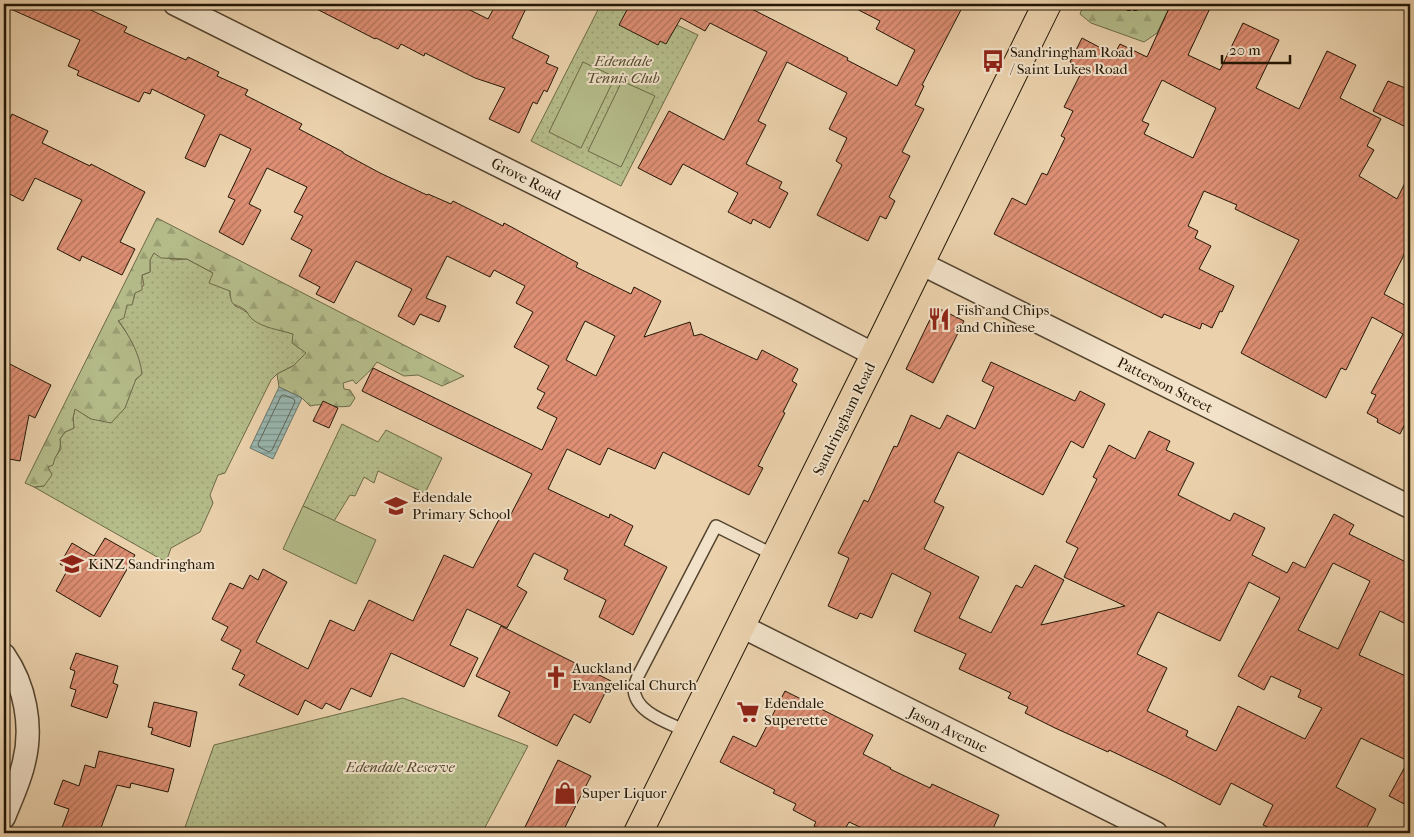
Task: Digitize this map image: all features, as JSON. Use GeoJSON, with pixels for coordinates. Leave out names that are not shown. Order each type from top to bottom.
{"type":"FeatureCollection","features":[{"type":"Feature","properties":{"kind":"main road","name":"Sandringham Road"},"geometry":{"type":"LineString","coordinates":[[638,833],[1047,4]]}},
{"type":"Feature","properties":{"kind":"street","name":"Grove Road"},"geometry":{"type":"LineString","coordinates":[[175,4],[765,298],[875,356]]}},
{"type":"Feature","properties":{"kind":"street","name":"Patterson Street"},"geometry":{"type":"LineString","coordinates":[[920,263],[1410,507]]}},
{"type":"Feature","properties":{"kind":"street","name":"Jason Avenue"},"geometry":{"type":"LineString","coordinates":[[741,626],[1156,833]]}},
{"type":"Feature","properties":{"kind":"street"},"geometry":{"type":"LineString","coordinates":[[4,655],[15,673],[22,692],[27,712],[27,731],[24,763],[4,817]]}},
{"type":"Feature","properties":{"kind":"lane"},"geometry":{"type":"LineString","coordinates":[[688,732],[642,708],[636,700],[634,687],[638,676],[716,526],[776,556]]}},
{"type":"Feature","properties":{"kind":"path"},"geometry":{"type":"LineString","coordinates":[[1115,4],[1134,10],[1146,8],[1151,4]]}},
{"type":"Feature","properties":{"kind":"green space","name":"Edendale Tennis Club"},"geometry":{"type":"Polygon","coordinates":[[[601,4],[633,4],[698,35],[621,186],[531,141],[601,4]]]}},
{"type":"Feature","properties":{"kind":"green space"},"geometry":{"type":"Polygon","coordinates":[[[1084,4],[1171,4],[1157,33],[1144,42],[1091,23],[1080,14],[1084,4]]]}},
{"type":"Feature","properties":{"kind":"green space"},"geometry":{"type":"Polygon","coordinates":[[[583,62],[615,77],[581,148],[549,132],[583,62]]]}},
{"type":"Feature","properties":{"kind":"green space"},"geometry":{"type":"Polygon","coordinates":[[[622,81],[655,96],[621,167],[588,151],[622,81]]]}},
{"type":"Feature","properties":{"kind":"green space"},"geometry":{"type":"Polygon","coordinates":[[[157,218],[464,376],[442,386],[418,375],[404,376],[377,362],[356,384],[353,380],[343,383],[344,389],[350,390],[355,398],[350,406],[310,406],[302,398],[279,387],[277,374],[293,366],[306,353],[292,343],[293,334],[266,327],[252,319],[245,310],[233,303],[230,291],[209,283],[213,273],[187,259],[161,258],[154,253],[150,260],[150,272],[142,275],[142,290],[135,293],[132,305],[127,305],[124,318],[118,321],[134,346],[142,374],[136,379],[125,408],[111,423],[91,419],[75,409],[73,418],[74,428],[65,432],[60,439],[60,447],[53,465],[48,467],[52,475],[44,486],[34,487],[25,483],[157,218]]]}},
{"type":"Feature","properties":{"kind":"green space"},"geometry":{"type":"Polygon","coordinates":[[[154,252],[173,260],[187,259],[213,273],[230,291],[230,296],[235,306],[265,325],[293,334],[306,353],[293,366],[277,374],[271,380],[225,473],[218,475],[210,495],[213,503],[200,532],[171,548],[166,562],[34,487],[44,486],[48,467],[61,449],[60,439],[65,432],[74,428],[75,408],[91,419],[142,374],[125,330],[118,320],[127,305],[134,298],[135,293],[144,285],[142,275],[150,272],[150,260],[154,252]]]}},
{"type":"Feature","properties":{"kind":"green space"},"geometry":{"type":"Polygon","coordinates":[[[342,424],[378,442],[386,430],[442,458],[425,493],[378,471],[374,483],[364,477],[355,496],[350,495],[334,521],[303,506],[342,424]]]}},
{"type":"Feature","properties":{"kind":"green space"},"geometry":{"type":"Polygon","coordinates":[[[303,506],[376,540],[356,584],[283,549],[303,506]]]}},
{"type":"Feature","properties":{"kind":"green space","name":"Edendale Reserve"},"geometry":{"type":"Polygon","coordinates":[[[403,698],[528,746],[482,833],[183,833],[214,745],[403,698]]]}},
{"type":"Feature","properties":{"kind":"water"},"geometry":{"type":"Polygon","coordinates":[[[279,387],[302,398],[273,459],[250,448],[279,387]]]}},
{"type":"Feature","properties":{"kind":"building"},"geometry":{"type":"Polygon","coordinates":[[[4,4],[78,4],[127,27],[124,32],[186,60],[188,57],[219,72],[217,76],[248,90],[245,95],[302,124],[299,129],[380,173],[427,195],[451,204],[453,201],[503,226],[504,223],[578,263],[576,267],[631,294],[634,287],[661,301],[644,337],[690,322],[694,336],[701,334],[757,360],[762,350],[798,369],[792,381],[797,384],[783,412],[785,413],[758,466],[763,468],[749,495],[663,452],[655,469],[608,448],[600,465],[567,449],[548,489],[609,518],[610,514],[633,526],[624,545],[667,567],[633,635],[599,617],[606,600],[564,579],[568,570],[534,553],[517,586],[527,592],[507,628],[467,609],[450,645],[478,658],[464,687],[391,653],[371,697],[351,688],[340,710],[326,703],[322,709],[305,700],[298,715],[239,685],[245,675],[232,669],[241,650],[221,640],[228,627],[212,619],[230,583],[243,589],[250,575],[258,580],[263,569],[287,582],[256,642],[308,669],[330,620],[354,631],[369,600],[413,621],[444,555],[473,568],[503,512],[510,516],[532,474],[362,391],[373,368],[542,450],[557,418],[537,408],[545,393],[537,389],[549,366],[514,347],[533,312],[516,303],[525,286],[494,270],[490,277],[447,256],[426,298],[446,306],[439,322],[420,314],[414,325],[398,316],[412,289],[356,261],[334,303],[316,294],[320,287],[299,276],[312,250],[291,239],[303,216],[294,212],[307,187],[267,168],[249,204],[261,210],[243,245],[219,232],[235,200],[228,197],[251,149],[220,134],[205,167],[185,158],[205,115],[152,89],[150,94],[144,92],[139,102],[77,75],[79,71],[68,66],[80,40],[4,6],[4,4]],[[585,321],[566,360],[596,376],[615,336],[585,321]]]}},
{"type":"Feature","properties":{"kind":"building"},"geometry":{"type":"Polygon","coordinates":[[[307,4],[458,4],[488,19],[496,4],[528,4],[512,38],[549,56],[546,63],[558,68],[547,92],[544,90],[537,104],[533,102],[519,133],[489,119],[505,88],[475,78],[425,53],[424,56],[401,44],[398,49],[307,4]]]}},
{"type":"Feature","properties":{"kind":"building"},"geometry":{"type":"Polygon","coordinates":[[[630,4],[742,4],[848,58],[847,60],[897,86],[915,50],[876,29],[880,21],[847,4],[964,4],[922,85],[924,86],[915,105],[924,109],[902,152],[910,156],[889,197],[895,201],[886,219],[880,216],[868,241],[817,215],[842,165],[836,161],[847,138],[829,129],[847,93],[787,62],[758,121],[766,125],[746,164],[782,182],[779,188],[788,193],[770,228],[753,219],[751,224],[728,212],[738,193],[683,164],[671,185],[638,168],[669,111],[724,140],[767,52],[710,23],[705,31],[681,18],[666,44],[660,41],[658,45],[619,25],[630,4]]]}},
{"type":"Feature","properties":{"kind":"building"},"geometry":{"type":"Polygon","coordinates":[[[1171,4],[1212,4],[1188,55],[1220,70],[1243,23],[1279,40],[1256,88],[1299,109],[1327,51],[1356,65],[1340,98],[1381,119],[1367,146],[1374,150],[1359,176],[1397,199],[1410,173],[1410,255],[1405,253],[1384,294],[1410,308],[1410,414],[1400,434],[1377,422],[1378,419],[1367,413],[1376,395],[1371,393],[1403,334],[1372,317],[1346,370],[1341,368],[1326,398],[1241,353],[1299,240],[1235,209],[1237,205],[1204,191],[1188,226],[1198,231],[1195,238],[1211,246],[1199,269],[1234,286],[1212,328],[1202,323],[1200,329],[1164,314],[1162,318],[994,234],[1012,198],[1026,205],[1042,173],[1047,175],[1065,138],[1061,136],[1073,111],[1064,107],[1083,69],[1070,62],[1082,38],[1114,55],[1120,44],[1147,57],[1171,4]],[[1162,80],[1142,121],[1149,124],[1144,134],[1193,158],[1216,108],[1162,80]]]}},
{"type":"Feature","properties":{"kind":"building"},"geometry":{"type":"Polygon","coordinates":[[[1388,81],[1410,90],[1410,129],[1373,111],[1388,81]]]}},
{"type":"Feature","properties":{"kind":"building"},"geometry":{"type":"Polygon","coordinates":[[[12,114],[48,131],[42,143],[90,166],[91,164],[145,192],[120,242],[135,249],[122,275],[82,256],[80,261],[57,249],[82,200],[35,178],[23,201],[4,191],[4,132],[12,114]]]}},
{"type":"Feature","properties":{"kind":"building"},"geometry":{"type":"Polygon","coordinates":[[[936,307],[964,321],[933,383],[906,369],[936,307]]]}},
{"type":"Feature","properties":{"kind":"building"},"geometry":{"type":"Polygon","coordinates":[[[4,361],[51,385],[35,418],[29,415],[20,461],[4,458],[4,361]]]}},
{"type":"Feature","properties":{"kind":"building"},"geometry":{"type":"Polygon","coordinates":[[[991,362],[1075,401],[1080,391],[1105,404],[1083,448],[1071,441],[1043,495],[958,452],[934,502],[944,507],[924,549],[979,577],[959,618],[991,633],[1016,585],[1022,588],[1035,565],[1064,580],[1041,625],[1125,606],[1064,577],[1078,548],[1066,542],[1097,479],[1093,477],[1109,445],[1135,459],[1149,431],[1170,441],[1166,450],[1194,463],[1178,495],[1230,521],[1234,513],[1265,528],[1252,555],[1287,573],[1293,562],[1305,568],[1334,514],[1354,525],[1349,534],[1410,564],[1410,626],[1380,611],[1359,655],[1410,678],[1410,807],[1389,796],[1408,761],[1361,738],[1336,787],[1376,809],[1364,833],[1280,833],[1263,825],[1273,805],[1231,783],[1220,805],[1109,750],[1108,752],[1025,713],[1028,707],[1008,698],[1011,693],[959,669],[966,654],[914,631],[931,593],[892,573],[872,618],[860,613],[857,619],[828,606],[849,558],[838,553],[864,500],[868,502],[894,446],[897,447],[911,415],[940,429],[947,415],[975,429],[994,387],[982,381],[991,362]],[[1333,563],[1298,630],[1338,649],[1370,581],[1333,563]],[[1249,582],[1220,641],[1158,612],[1137,654],[1167,668],[1147,711],[1188,731],[1186,736],[1216,751],[1238,706],[1305,739],[1322,708],[1298,697],[1301,690],[1271,676],[1264,690],[1238,676],[1280,598],[1249,582]]]}},
{"type":"Feature","properties":{"kind":"building"},"geometry":{"type":"Polygon","coordinates":[[[323,401],[338,408],[329,428],[313,421],[323,401]]]}},
{"type":"Feature","properties":{"kind":"building"},"geometry":{"type":"Polygon","coordinates":[[[105,538],[135,555],[100,617],[56,591],[68,569],[60,564],[72,543],[94,556],[105,538]]]}},
{"type":"Feature","properties":{"kind":"building"},"geometry":{"type":"Polygon","coordinates":[[[501,626],[611,681],[590,723],[574,714],[557,746],[498,716],[510,692],[476,676],[501,626]]]}},
{"type":"Feature","properties":{"kind":"building"},"geometry":{"type":"Polygon","coordinates":[[[76,653],[118,666],[113,683],[118,685],[107,718],[71,706],[76,690],[70,688],[75,671],[70,669],[76,653]]]}},
{"type":"Feature","properties":{"kind":"building"},"geometry":{"type":"Polygon","coordinates":[[[785,691],[873,735],[863,754],[930,788],[932,784],[999,815],[991,833],[873,833],[849,822],[843,833],[828,833],[814,826],[816,822],[793,810],[796,804],[773,793],[775,790],[720,762],[733,736],[756,747],[785,691]]]}},
{"type":"Feature","properties":{"kind":"building"},"geometry":{"type":"Polygon","coordinates":[[[154,702],[197,712],[190,747],[151,734],[153,728],[148,727],[154,702]]]}},
{"type":"Feature","properties":{"kind":"building"},"geometry":{"type":"Polygon","coordinates":[[[99,751],[174,769],[168,792],[131,783],[130,788],[117,785],[99,833],[60,833],[69,809],[54,804],[63,780],[79,786],[85,765],[95,768],[99,751]]]}},
{"type":"Feature","properties":{"kind":"building"},"geometry":{"type":"Polygon","coordinates":[[[558,760],[591,776],[562,833],[522,833],[558,760]]]}},
{"type":"Feature","properties":{"kind":"place","name":"Sandringham Road / Saint Lukes Road"},"geometry":{"type":"Point","coordinates":[993,61]}},
{"type":"Feature","properties":{"kind":"place","name":"Fish and Chips and Chinese"},"geometry":{"type":"Point","coordinates":[939,319]}},
{"type":"Feature","properties":{"kind":"place","name":"Edendale Primary School"},"geometry":{"type":"Point","coordinates":[396,506]}},
{"type":"Feature","properties":{"kind":"place","name":"KiNZ Sandringham"},"geometry":{"type":"Point","coordinates":[72,564]}},
{"type":"Feature","properties":{"kind":"place","name":"Auckland Evangelical Church"},"geometry":{"type":"Point","coordinates":[556,677]}},
{"type":"Feature","properties":{"kind":"place","name":"Edendale Superette"},"geometry":{"type":"Point","coordinates":[748,712]}},
{"type":"Feature","properties":{"kind":"place","name":"Super Liquor"},"geometry":{"type":"Point","coordinates":[565,793]}}]}
